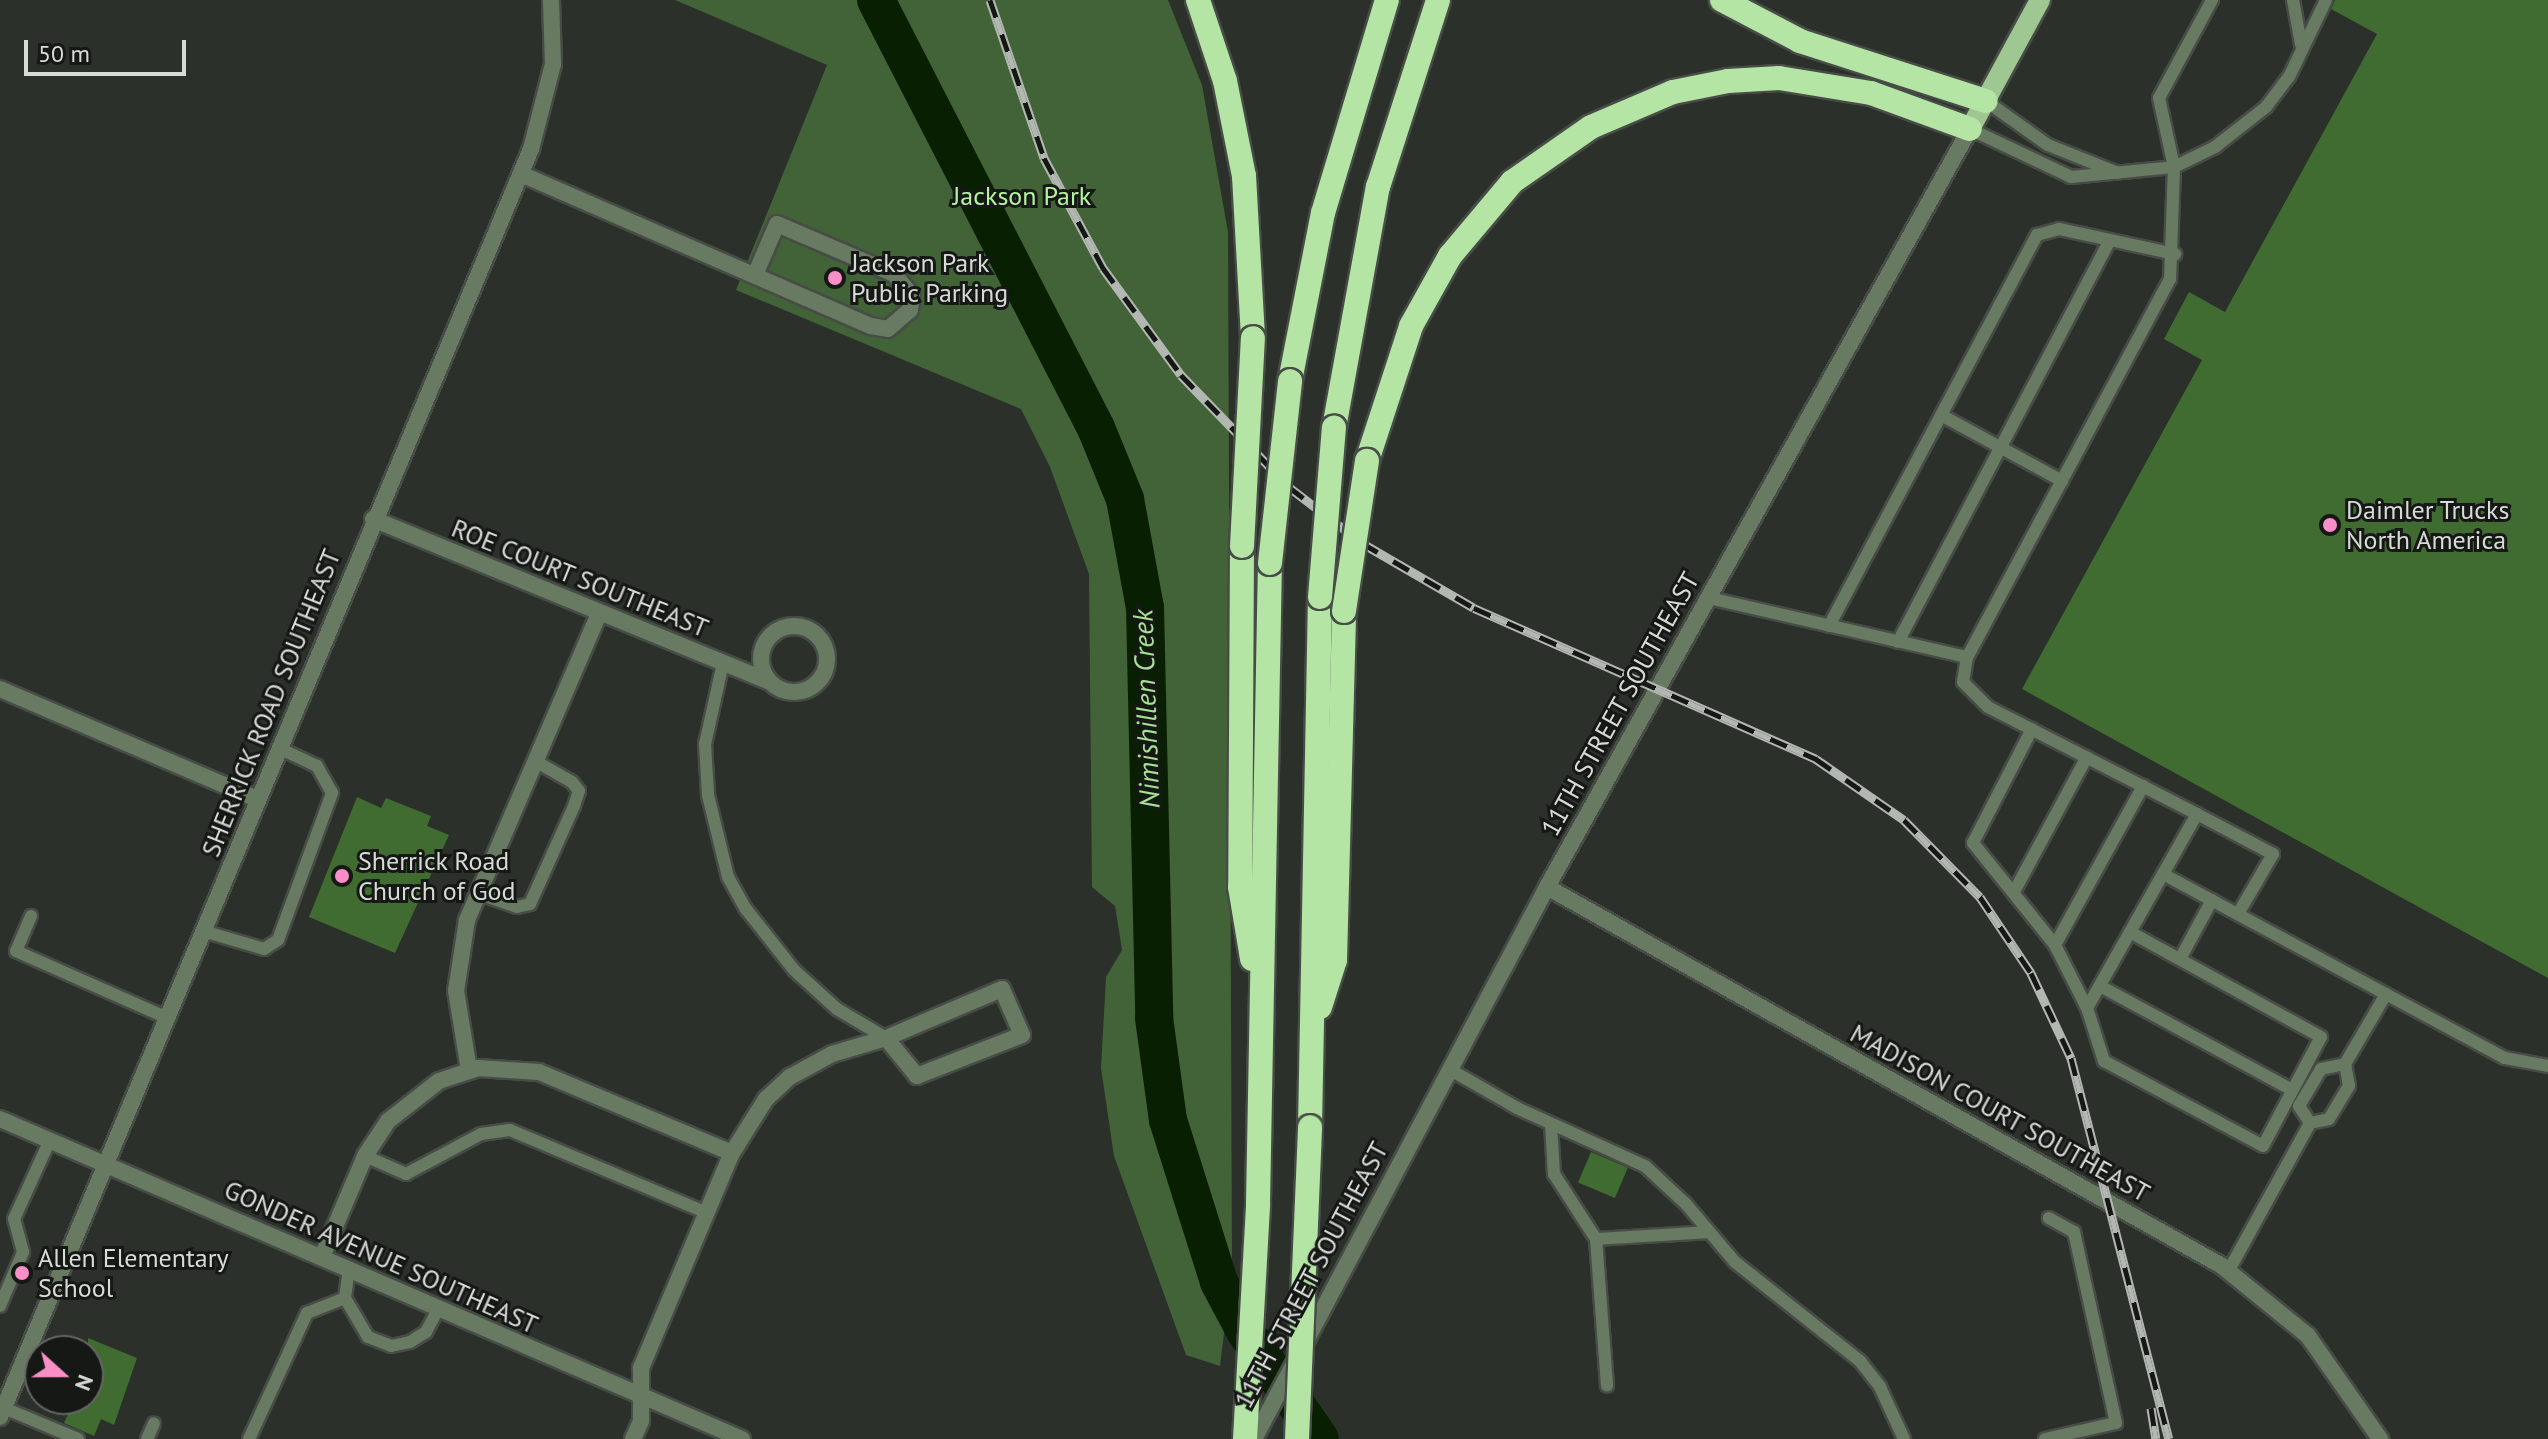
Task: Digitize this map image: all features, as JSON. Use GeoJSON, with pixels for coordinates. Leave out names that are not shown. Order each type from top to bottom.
{"type":"FeatureCollection","features":[{"type":"Feature","properties":{"kind":"highway"},"geometry":{"type":"LineString","coordinates":[[1198,0],[1225,81],[1244,176],[1253,338],[1242,546],[1240,887],[1262,1021]]}},
{"type":"Feature","properties":{"kind":"highway"},"geometry":{"type":"LineString","coordinates":[[1245,1439],[1260,1126],[1270,563],[1290,381],[1323,213],[1387,0]]}},
{"type":"Feature","properties":{"kind":"highway"},"geometry":{"type":"LineString","coordinates":[[1297,1439],[1310,1127],[1320,597],[1334,428],[1378,187],[1438,0]]}},
{"type":"Feature","properties":{"kind":"highway"},"geometry":{"type":"LineString","coordinates":[[1722,0],[1800,41],[1986,101]]}},
{"type":"Feature","properties":{"kind":"highway"},"geometry":{"type":"LineString","coordinates":[[1312,1032],[1335,960],[1344,611],[1367,461],[1411,326],[1450,256],[1512,182],[1591,127],[1673,92],[1728,81],[1779,78],[1871,93],[1970,129]]}},
{"type":"Feature","properties":{"kind":"main road","name":"11TH STREET SOUTHEAST"},"geometry":{"type":"LineString","coordinates":[[1970,129],[2040,0]]}},
{"type":"Feature","properties":{"kind":"street","name":"SHERRICK ROAD SOUTHEAST"},"geometry":{"type":"LineString","coordinates":[[2,1413],[373,519],[521,174],[549,89],[551,0]]}},
{"type":"Feature","properties":{"kind":"street","name":"11TH STREET SOUTHEAST"},"geometry":{"type":"LineString","coordinates":[[1254,1439],[1547,887],[1970,129]]}},
{"type":"Feature","properties":{"kind":"street"},"geometry":{"type":"LineString","coordinates":[[521,174],[871,326],[888,329],[910,310],[912,296],[894,274],[777,224],[755,275]]}},
{"type":"Feature","properties":{"kind":"street","name":"ROE COURT SOUTHEAST"},"geometry":{"type":"LineString","coordinates":[[373,519],[768,681],[790,693],[815,686],[828,665],[821,638],[801,626],[773,633],[761,654],[768,681]]}},
{"type":"Feature","properties":{"kind":"street"},"geometry":{"type":"LineString","coordinates":[[469,1070],[457,970],[477,893],[599,614]]}},
{"type":"Feature","properties":{"kind":"street"},"geometry":{"type":"LineString","coordinates":[[0,689],[257,799]]}},
{"type":"Feature","properties":{"kind":"street","name":"MADISON COURT SOUTHEAST"},"geometry":{"type":"LineString","coordinates":[[1547,887],[2229,1270],[2308,1336],[2380,1439]]}},
{"type":"Feature","properties":{"kind":"street"},"geometry":{"type":"LineString","coordinates":[[633,1439],[642,1396],[641,1368],[732,1153],[766,1099],[790,1077],[832,1054],[886,1038],[1002,989],[1022,1035],[917,1076],[886,1038]]}},
{"type":"Feature","properties":{"kind":"street"},"geometry":{"type":"LineString","coordinates":[[322,1257],[365,1156],[399,1109],[439,1081],[469,1070],[497,1065],[539,1072],[732,1153]]}},
{"type":"Feature","properties":{"kind":"street","name":"GONDER AVENUE SOUTHEAST"},"geometry":{"type":"LineString","coordinates":[[0,1119],[742,1439]]}},
{"type":"Feature","properties":{"kind":"lane"},"geometry":{"type":"LineString","coordinates":[[2212,0],[2159,98],[2174,167],[2175,254],[2168,285],[1967,657],[1962,677],[1969,694],[2273,854],[2238,914]]}},
{"type":"Feature","properties":{"kind":"lane"},"geometry":{"type":"LineString","coordinates":[[2293,0],[2301,47]]}},
{"type":"Feature","properties":{"kind":"lane"},"geometry":{"type":"LineString","coordinates":[[1970,129],[2062,174],[2082,179],[2174,167],[2215,147],[2259,114],[2289,77],[2326,0]]}},
{"type":"Feature","properties":{"kind":"lane"},"geometry":{"type":"LineString","coordinates":[[1986,101],[2048,145],[2118,173]]}},
{"type":"Feature","properties":{"kind":"lane"},"geometry":{"type":"LineString","coordinates":[[1829,626],[2039,233],[2059,229],[2175,254]]}},
{"type":"Feature","properties":{"kind":"lane"},"geometry":{"type":"LineString","coordinates":[[1898,642],[2110,240]]}},
{"type":"Feature","properties":{"kind":"lane"},"geometry":{"type":"LineString","coordinates":[[1941,415],[2062,481]]}},
{"type":"Feature","properties":{"kind":"lane"},"geometry":{"type":"LineString","coordinates":[[1709,598],[1967,657]]}},
{"type":"Feature","properties":{"kind":"lane"},"geometry":{"type":"LineString","coordinates":[[723,663],[705,744],[708,795],[728,877],[746,909],[794,970],[837,1009],[886,1038]]}},
{"type":"Feature","properties":{"kind":"lane"},"geometry":{"type":"LineString","coordinates":[[2032,729],[1973,843],[2015,890],[2055,945],[2087,1008],[2104,1061],[2263,1146],[2321,1037],[2130,932]]}},
{"type":"Feature","properties":{"kind":"lane"},"geometry":{"type":"LineString","coordinates":[[203,931],[264,949],[278,940],[332,793],[317,766],[279,748]]}},
{"type":"Feature","properties":{"kind":"lane"},"geometry":{"type":"LineString","coordinates":[[2015,890],[2087,757]]}},
{"type":"Feature","properties":{"kind":"lane"},"geometry":{"type":"LineString","coordinates":[[477,893],[517,907],[530,904],[574,806],[579,791],[572,782],[535,761]]}},
{"type":"Feature","properties":{"kind":"lane"},"geometry":{"type":"LineString","coordinates":[[2055,945],[2143,786]]}},
{"type":"Feature","properties":{"kind":"lane"},"geometry":{"type":"LineString","coordinates":[[2087,1008],[2197,814]]}},
{"type":"Feature","properties":{"kind":"lane"},"geometry":{"type":"LineString","coordinates":[[2163,874],[2505,1058],[2548,1066]]}},
{"type":"Feature","properties":{"kind":"lane"},"geometry":{"type":"LineString","coordinates":[[2180,959],[2212,900]]}},
{"type":"Feature","properties":{"kind":"lane"},"geometry":{"type":"LineString","coordinates":[[31,916],[16,951],[167,1018]]}},
{"type":"Feature","properties":{"kind":"lane"},"geometry":{"type":"LineString","coordinates":[[2100,986],[2292,1090]]}},
{"type":"Feature","properties":{"kind":"lane"},"geometry":{"type":"LineString","coordinates":[[2229,1270],[2310,1123],[2329,1119],[2343,1097],[2349,1086],[2345,1064],[2386,994]]}},
{"type":"Feature","properties":{"kind":"lane"},"geometry":{"type":"LineString","coordinates":[[2310,1123],[2299,1106],[2321,1069],[2345,1064]]}},
{"type":"Feature","properties":{"kind":"lane"},"geometry":{"type":"LineString","coordinates":[[1449,1069],[1551,1124],[1645,1166],[1735,1262],[1860,1361],[1880,1387],[1904,1439]]}},
{"type":"Feature","properties":{"kind":"lane"},"geometry":{"type":"LineString","coordinates":[[1551,1124],[1554,1174],[1596,1239],[1607,1386]]}},
{"type":"Feature","properties":{"kind":"lane"},"geometry":{"type":"LineString","coordinates":[[365,1156],[406,1174],[481,1134],[510,1130],[707,1213]]}},
{"type":"Feature","properties":{"kind":"lane"},"geometry":{"type":"LineString","coordinates":[[0,1306],[23,1252],[14,1219],[50,1140]]}},
{"type":"Feature","properties":{"kind":"lane"},"geometry":{"type":"LineString","coordinates":[[2045,1439],[2116,1423],[2074,1232],[2049,1218]]}},
{"type":"Feature","properties":{"kind":"lane"},"geometry":{"type":"LineString","coordinates":[[0,1223],[14,1219]]}},
{"type":"Feature","properties":{"kind":"lane"},"geometry":{"type":"LineString","coordinates":[[1596,1239],[1709,1232]]}},
{"type":"Feature","properties":{"kind":"lane"},"geometry":{"type":"LineString","coordinates":[[349,1269],[345,1298],[368,1337],[391,1346],[426,1332],[439,1308]]}},
{"type":"Feature","properties":{"kind":"lane"},"geometry":{"type":"LineString","coordinates":[[249,1439],[307,1313],[345,1298]]}},
{"type":"Feature","properties":{"kind":"lane"},"geometry":{"type":"LineString","coordinates":[[2,1413],[53,1434],[78,1439]]}},
{"type":"Feature","properties":{"kind":"lane"},"geometry":{"type":"LineString","coordinates":[[147,1439],[154,1423]]}},
{"type":"Feature","properties":{"kind":"green space","name":"Jackson Park"},"geometry":{"type":"Polygon","coordinates":[[[675,0],[1168,0],[1202,85],[1228,232],[1232,1268],[1220,1366],[1186,1355],[1114,1156],[1101,1068],[1106,977],[1122,950],[1115,906],[1092,887],[1089,574],[1050,467],[1021,409],[736,290],[827,65],[675,0]]]}},
{"type":"Feature","properties":{"kind":"building","name":"Daimler Trucks North America"},"geometry":{"type":"Polygon","coordinates":[[[2335,0],[2548,0],[2548,978],[2022,689],[2202,360],[2164,339],[2189,292],[2225,312],[2377,34],[2331,9],[2335,0]]]}},
{"type":"Feature","properties":{"kind":"building","name":"Sherrick Road Church of God"},"geometry":{"type":"Polygon","coordinates":[[[357,797],[381,808],[386,798],[431,816],[427,826],[449,835],[395,953],[309,917],[357,797]]]}},
{"type":"Feature","properties":{"kind":"building"},"geometry":{"type":"Polygon","coordinates":[[[1591,1152],[1628,1168],[1615,1198],[1578,1182],[1591,1152]]]}},
{"type":"Feature","properties":{"kind":"building"},"geometry":{"type":"Polygon","coordinates":[[[104,1345],[137,1358],[114,1425],[101,1419],[94,1436],[64,1423],[68,1415],[104,1415],[104,1345]]]}},
{"type":"Feature","properties":{"kind":"waterway","name":"Nimishillen Creek"},"geometry":{"type":"LineString","coordinates":[[876,0],[1096,428],[1125,499],[1145,608],[1154,1018],[1168,1120],[1219,1282],[1245,1331],[1320,1439]]}},
{"type":"Feature","properties":{"kind":"railway"},"geometry":{"type":"LineString","coordinates":[[990,0],[1044,158],[1103,268],[1181,375],[1289,487],[1362,543],[1474,608],[1816,759],[1904,820],[1980,897],[2031,973],[2071,1058],[2169,1439]]}},
{"type":"Feature","properties":{"kind":"railway"},"geometry":{"type":"LineString","coordinates":[[2151,1408],[2156,1439]]}},
{"type":"Feature","properties":{"kind":"place","name":"Jackson Park Public Parking"},"geometry":{"type":"Point","coordinates":[835,278]}},
{"type":"Feature","properties":{"kind":"place","name":"Daimler Trucks North America"},"geometry":{"type":"Point","coordinates":[2330,525]}},
{"type":"Feature","properties":{"kind":"place","name":"Sherrick Road Church of God"},"geometry":{"type":"Point","coordinates":[342,876]}},
{"type":"Feature","properties":{"kind":"place","name":"Allen Elementary School"},"geometry":{"type":"Point","coordinates":[22,1273]}}]}
